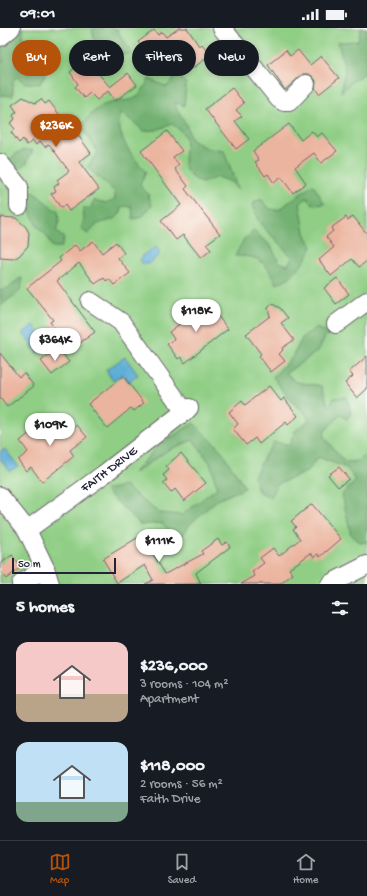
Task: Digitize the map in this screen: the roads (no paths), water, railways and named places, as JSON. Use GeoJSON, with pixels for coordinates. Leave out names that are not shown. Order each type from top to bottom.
{"type":"FeatureCollection","features":[{"type":"Feature","properties":{"kind":"street"},"geometry":{"type":"LineString","coordinates":[[0,37],[11,28]]}},
{"type":"Feature","properties":{"kind":"street"},"geometry":{"type":"LineString","coordinates":[[222,28],[279,100],[289,102],[306,84]]}},
{"type":"Feature","properties":{"kind":"street"},"geometry":{"type":"LineString","coordinates":[[0,163],[19,187],[19,206]]}},
{"type":"Feature","properties":{"kind":"street","name":"FAITH DRIVE"},"geometry":{"type":"LineString","coordinates":[[27,530],[104,474],[187,410],[121,322],[90,301]]}},
{"type":"Feature","properties":{"kind":"street"},"geometry":{"type":"LineString","coordinates":[[336,324],[366,304]]}},
{"type":"Feature","properties":{"kind":"street"},"geometry":{"type":"LineString","coordinates":[[0,496],[27,530],[47,576],[21,584]]}},
{"type":"Feature","properties":{"kind":"street"},"geometry":{"type":"LineString","coordinates":[[330,584],[367,565]]}},
{"type":"Feature","properties":{"kind":"water"},"geometry":{"type":"Polygon","coordinates":[[[156,247],[159,250],[159,255],[149,264],[143,264],[140,260],[144,254],[156,247]]]}},
{"type":"Feature","properties":{"kind":"water"},"geometry":{"type":"Polygon","coordinates":[[[34,325],[48,345],[37,353],[23,333],[34,325]]]}},
{"type":"Feature","properties":{"kind":"water"},"geometry":{"type":"Polygon","coordinates":[[[125,357],[138,375],[129,382],[123,374],[113,381],[106,370],[125,357]]]}},
{"type":"Feature","properties":{"kind":"water"},"geometry":{"type":"Polygon","coordinates":[[[5,449],[18,466],[10,471],[0,458],[0,452],[5,449]]]}}]}
